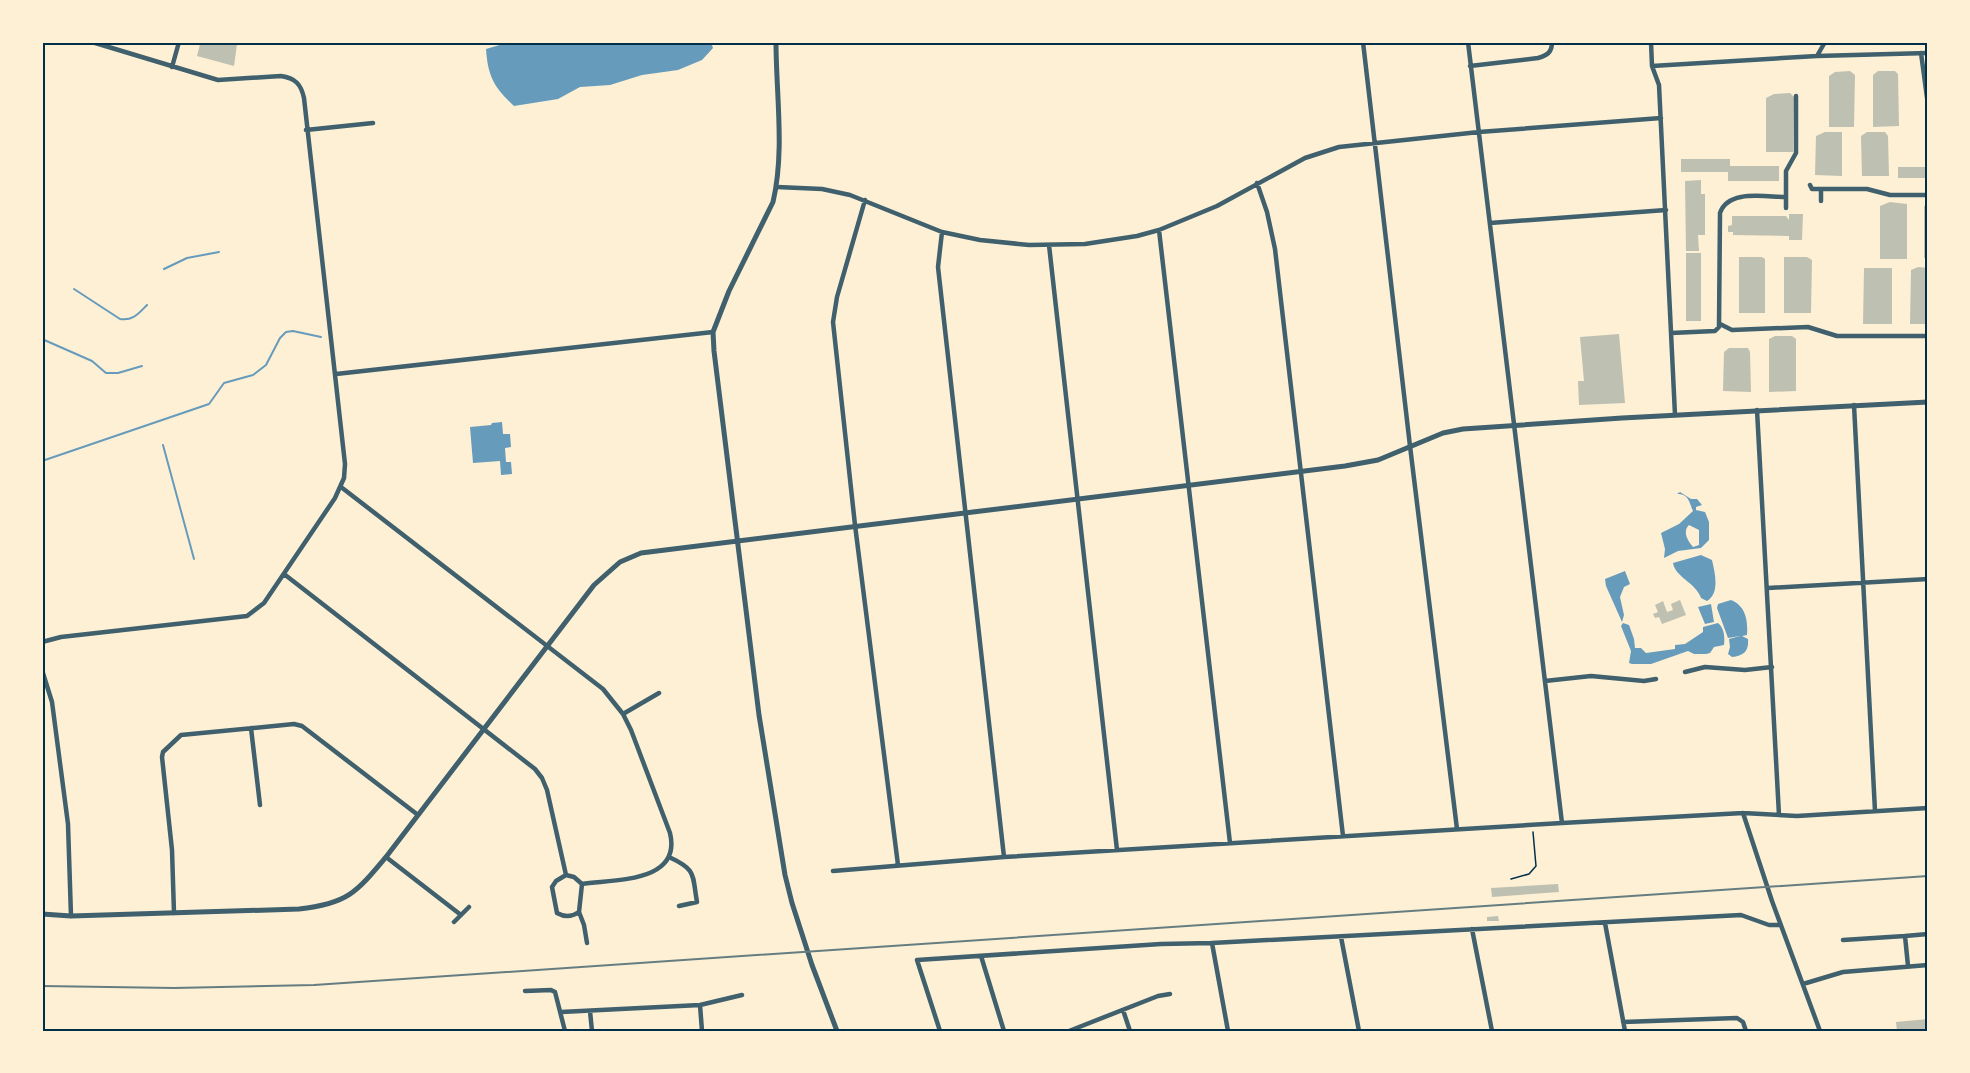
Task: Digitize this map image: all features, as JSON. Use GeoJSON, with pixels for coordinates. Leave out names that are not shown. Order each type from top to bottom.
{"type":"FeatureCollection","features":[{"type":"Feature","properties":{"kind":"street"},"geometry":{"type":"LineString","coordinates":[[42,642],[61,637],[247,616],[264,603],[341,487],[345,464],[302,91],[297,82],[289,77],[218,80],[92,42]]}},
{"type":"Feature","properties":{"kind":"street"},"geometry":{"type":"LineString","coordinates":[[172,67],[179,42]]}},
{"type":"Feature","properties":{"kind":"street"},"geometry":{"type":"LineString","coordinates":[[776,42],[777,187],[773,202],[729,291],[713,332],[759,715],[785,875],[812,965],[837,1031]]}},
{"type":"Feature","properties":{"kind":"street"},"geometry":{"type":"LineString","coordinates":[[1363,42],[1457,829]]}},
{"type":"Feature","properties":{"kind":"street"},"geometry":{"type":"LineString","coordinates":[[1467,42],[1562,823]]}},
{"type":"Feature","properties":{"kind":"street"},"geometry":{"type":"LineString","coordinates":[[1470,66],[1538,58],[1547,55],[1552,49],[1552,42]]}},
{"type":"Feature","properties":{"kind":"street"},"geometry":{"type":"LineString","coordinates":[[1651,42],[1652,66],[1659,85],[1675,415]]}},
{"type":"Feature","properties":{"kind":"street"},"geometry":{"type":"LineString","coordinates":[[1817,56],[1825,42]]}},
{"type":"Feature","properties":{"kind":"street"},"geometry":{"type":"LineString","coordinates":[[1921,53],[1928,105]]}},
{"type":"Feature","properties":{"kind":"street"},"geometry":{"type":"LineString","coordinates":[[1652,66],[1817,56],[1928,53]]}},
{"type":"Feature","properties":{"kind":"street"},"geometry":{"type":"LineString","coordinates":[[1786,208],[1786,171],[1796,153],[1796,96]]}},
{"type":"Feature","properties":{"kind":"street"},"geometry":{"type":"LineString","coordinates":[[777,187],[822,189],[865,200],[942,232],[980,240],[1048,246],[1085,244],[1118,240],[1159,230],[1217,206],[1285,167],[1326,150],[1374,142],[1660,118]]}},
{"type":"Feature","properties":{"kind":"street"},"geometry":{"type":"LineString","coordinates":[[306,130],[373,123]]}},
{"type":"Feature","properties":{"kind":"street"},"geometry":{"type":"LineString","coordinates":[[1257,183],[1267,212],[1275,249],[1343,836]]}},
{"type":"Feature","properties":{"kind":"street"},"geometry":{"type":"LineString","coordinates":[[1810,185],[1812,189],[1867,189],[1890,195],[1928,195]]}},
{"type":"Feature","properties":{"kind":"street"},"geometry":{"type":"LineString","coordinates":[[1821,189],[1821,201]]}},
{"type":"Feature","properties":{"kind":"street"},"geometry":{"type":"LineString","coordinates":[[1671,333],[1715,331],[1720,324],[1721,209],[1725,202],[1736,198],[1786,197]]}},
{"type":"Feature","properties":{"kind":"street"},"geometry":{"type":"LineString","coordinates":[[865,200],[837,297],[833,322],[855,525],[898,865]]}},
{"type":"Feature","properties":{"kind":"street"},"geometry":{"type":"LineString","coordinates":[[1490,223],[1665,210]]}},
{"type":"Feature","properties":{"kind":"street"},"geometry":{"type":"LineString","coordinates":[[1159,230],[1230,843]]}},
{"type":"Feature","properties":{"kind":"street"},"geometry":{"type":"LineString","coordinates":[[942,232],[938,267],[1004,857]]}},
{"type":"Feature","properties":{"kind":"street"},"geometry":{"type":"LineString","coordinates":[[1048,246],[1117,850]]}},
{"type":"Feature","properties":{"kind":"street"},"geometry":{"type":"LineString","coordinates":[[1720,324],[1732,330],[1808,327],[1836,336],[1928,336]]}},
{"type":"Feature","properties":{"kind":"street"},"geometry":{"type":"LineString","coordinates":[[336,374],[713,332]]}},
{"type":"Feature","properties":{"kind":"street"},"geometry":{"type":"LineString","coordinates":[[42,914],[71,916],[299,909],[347,898],[386,857],[594,585],[620,562],[641,553],[1367,462],[1455,430],[1757,410],[1928,402]]}},
{"type":"Feature","properties":{"kind":"street"},"geometry":{"type":"LineString","coordinates":[[1854,405],[1875,811]]}},
{"type":"Feature","properties":{"kind":"street"},"geometry":{"type":"LineString","coordinates":[[1757,410],[1779,815]]}},
{"type":"Feature","properties":{"kind":"street"},"geometry":{"type":"LineString","coordinates":[[341,487],[603,689],[623,714],[670,833],[672,849],[662,866],[648,875],[582,884],[574,877],[566,875],[556,881],[552,887],[557,913],[575,915],[579,912]]}},
{"type":"Feature","properties":{"kind":"street"},"geometry":{"type":"LineString","coordinates":[[284,574],[535,769],[547,790],[566,875]]}},
{"type":"Feature","properties":{"kind":"street"},"geometry":{"type":"LineString","coordinates":[[1768,588],[1928,579]]}},
{"type":"Feature","properties":{"kind":"street"},"geometry":{"type":"LineString","coordinates":[[1685,672],[1706,667],[1745,670],[1772,667]]}},
{"type":"Feature","properties":{"kind":"street"},"geometry":{"type":"LineString","coordinates":[[42,670],[52,702],[68,824],[71,916]]}},
{"type":"Feature","properties":{"kind":"street"},"geometry":{"type":"LineString","coordinates":[[1545,681],[1592,676],[1644,681],[1656,679]]}},
{"type":"Feature","properties":{"kind":"street"},"geometry":{"type":"LineString","coordinates":[[623,714],[659,693]]}},
{"type":"Feature","properties":{"kind":"street"},"geometry":{"type":"LineString","coordinates":[[174,913],[172,850],[162,757],[163,752],[180,735],[294,724],[302,726],[418,815]]}},
{"type":"Feature","properties":{"kind":"street"},"geometry":{"type":"LineString","coordinates":[[251,728],[260,805]]}},
{"type":"Feature","properties":{"kind":"street"},"geometry":{"type":"LineString","coordinates":[[833,871],[1004,857],[1457,829],[1743,813],[1779,815],[1928,808]]}},
{"type":"Feature","properties":{"kind":"street"},"geometry":{"type":"LineString","coordinates":[[1743,813],[1760,869],[1820,1031]]}},
{"type":"Feature","properties":{"kind":"street"},"geometry":{"type":"LineString","coordinates":[[386,857],[461,915]]}},
{"type":"Feature","properties":{"kind":"street"},"geometry":{"type":"LineString","coordinates":[[669,857],[687,865],[692,873],[697,902],[679,906]]}},
{"type":"Feature","properties":{"kind":"street"},"geometry":{"type":"LineString","coordinates":[[582,884],[579,912],[587,943]]}},
{"type":"Feature","properties":{"kind":"street"},"geometry":{"type":"LineString","coordinates":[[454,922],[469,907]]}},
{"type":"Feature","properties":{"kind":"street"},"geometry":{"type":"LineString","coordinates":[[940,1031],[917,960],[1161,944],[1341,937],[1741,915],[1770,925],[1781,925]]}},
{"type":"Feature","properties":{"kind":"street"},"geometry":{"type":"LineString","coordinates":[[1605,923],[1625,1031]]}},
{"type":"Feature","properties":{"kind":"street"},"geometry":{"type":"LineString","coordinates":[[1472,929],[1492,1031]]}},
{"type":"Feature","properties":{"kind":"street"},"geometry":{"type":"LineString","coordinates":[[1843,940],[1928,934]]}},
{"type":"Feature","properties":{"kind":"street"},"geometry":{"type":"LineString","coordinates":[[1905,936],[1908,966]]}},
{"type":"Feature","properties":{"kind":"street"},"geometry":{"type":"LineString","coordinates":[[1341,937],[1359,1031]]}},
{"type":"Feature","properties":{"kind":"street"},"geometry":{"type":"LineString","coordinates":[[1212,943],[1228,1031]]}},
{"type":"Feature","properties":{"kind":"street"},"geometry":{"type":"LineString","coordinates":[[981,956],[1004,1031]]}},
{"type":"Feature","properties":{"kind":"street"},"geometry":{"type":"LineString","coordinates":[[1803,984],[1843,972],[1928,965]]}},
{"type":"Feature","properties":{"kind":"street"},"geometry":{"type":"LineString","coordinates":[[525,991],[551,990],[555,992],[565,1031]]}},
{"type":"Feature","properties":{"kind":"street"},"geometry":{"type":"LineString","coordinates":[[1069,1031],[1158,996],[1170,994]]}},
{"type":"Feature","properties":{"kind":"street"},"geometry":{"type":"LineString","coordinates":[[561,1012],[700,1005],[742,995]]}},
{"type":"Feature","properties":{"kind":"street"},"geometry":{"type":"LineString","coordinates":[[700,1005],[702,1031]]}},
{"type":"Feature","properties":{"kind":"street"},"geometry":{"type":"LineString","coordinates":[[1123,1010],[1130,1031]]}},
{"type":"Feature","properties":{"kind":"street"},"geometry":{"type":"LineString","coordinates":[[590,1011],[592,1031]]}},
{"type":"Feature","properties":{"kind":"street"},"geometry":{"type":"LineString","coordinates":[[1623,1022],[1737,1018],[1741,1020],[1746,1031]]}},
{"type":"Feature","properties":{"kind":"path"},"geometry":{"type":"LineString","coordinates":[[1511,879],[1528,874],[1536,866],[1532,825]]}},
{"type":"Feature","properties":{"kind":"water"},"geometry":{"type":"Polygon","coordinates":[[[711,42],[713,48],[702,60],[678,70],[642,75],[610,85],[580,87],[558,99],[514,106],[493,81],[488,67],[486,49],[503,44],[711,42]]]}},
{"type":"Feature","properties":{"kind":"water"},"geometry":{"type":"Polygon","coordinates":[[[502,422],[503,434],[510,434],[511,447],[505,448],[506,462],[511,462],[512,474],[501,475],[500,461],[473,463],[470,427],[502,422]]]}},
{"type":"Feature","properties":{"kind":"water"},"geometry":{"type":"Polygon","coordinates":[[[1680,492],[1691,499],[1697,499],[1702,505],[1696,507],[1696,510],[1705,512],[1709,522],[1709,540],[1701,548],[1678,551],[1664,558],[1665,549],[1661,533],[1679,524],[1693,511],[1686,497],[1677,494],[1680,492]],[[1689,525],[1687,528],[1687,536],[1693,547],[1699,545],[1699,530],[1689,525]]]}},
{"type":"Feature","properties":{"kind":"water"},"geometry":{"type":"Polygon","coordinates":[[[1701,555],[1712,560],[1715,577],[1714,593],[1707,601],[1701,598],[1698,592],[1677,572],[1673,563],[1701,555]]]}},
{"type":"Feature","properties":{"kind":"water"},"geometry":{"type":"Polygon","coordinates":[[[1625,571],[1630,584],[1624,587],[1620,597],[1624,615],[1622,622],[1605,579],[1625,571]]]}},
{"type":"Feature","properties":{"kind":"water"},"geometry":{"type":"Polygon","coordinates":[[[1731,600],[1740,606],[1745,614],[1747,635],[1742,636],[1748,639],[1745,652],[1732,657],[1728,654],[1729,639],[1740,636],[1728,638],[1717,608],[1718,604],[1731,600]]]}},
{"type":"Feature","properties":{"kind":"water"},"geometry":{"type":"Polygon","coordinates":[[[1711,604],[1714,622],[1705,624],[1698,607],[1711,604]]]}},
{"type":"Feature","properties":{"kind":"water"},"geometry":{"type":"Polygon","coordinates":[[[1623,623],[1629,625],[1635,648],[1641,648],[1646,653],[1675,649],[1675,645],[1685,644],[1703,632],[1703,627],[1718,623],[1724,632],[1724,645],[1714,647],[1710,653],[1706,654],[1694,654],[1688,651],[1651,664],[1632,664],[1629,663],[1631,651],[1621,626],[1623,623]]]}},
{"type":"Feature","properties":{"kind":"building"},"geometry":{"type":"Polygon","coordinates":[[[206,42],[237,44],[234,66],[197,56],[200,44],[205,45],[206,42]]]}},
{"type":"Feature","properties":{"kind":"building"},"geometry":{"type":"Polygon","coordinates":[[[1850,71],[1855,75],[1854,127],[1829,127],[1829,76],[1835,72],[1850,71]]]}},
{"type":"Feature","properties":{"kind":"building"},"geometry":{"type":"Polygon","coordinates":[[[1878,71],[1895,71],[1898,74],[1899,126],[1873,127],[1873,75],[1878,71]]]}},
{"type":"Feature","properties":{"kind":"building"},"geometry":{"type":"Polygon","coordinates":[[[1790,93],[1794,97],[1793,152],[1766,152],[1766,98],[1774,94],[1790,93]]]}},
{"type":"Feature","properties":{"kind":"building"},"geometry":{"type":"Polygon","coordinates":[[[1825,132],[1842,132],[1842,176],[1815,175],[1816,136],[1825,132]]]}},
{"type":"Feature","properties":{"kind":"building"},"geometry":{"type":"Polygon","coordinates":[[[1867,132],[1885,132],[1888,136],[1889,176],[1862,176],[1861,136],[1867,132]]]}},
{"type":"Feature","properties":{"kind":"building"},"geometry":{"type":"Polygon","coordinates":[[[1681,159],[1730,159],[1730,166],[1779,166],[1779,181],[1728,181],[1728,172],[1681,172],[1681,159]]]}},
{"type":"Feature","properties":{"kind":"building"},"geometry":{"type":"Polygon","coordinates":[[[1898,167],[1928,167],[1928,178],[1898,178],[1898,167]]]}},
{"type":"Feature","properties":{"kind":"building"},"geometry":{"type":"Polygon","coordinates":[[[1701,180],[1701,194],[1705,194],[1705,235],[1698,235],[1699,251],[1686,251],[1685,181],[1701,180]]]}},
{"type":"Feature","properties":{"kind":"building"},"geometry":{"type":"Polygon","coordinates":[[[1890,202],[1907,204],[1907,259],[1880,259],[1880,206],[1890,202]]]}},
{"type":"Feature","properties":{"kind":"building"},"geometry":{"type":"Polygon","coordinates":[[[1928,204],[1928,258],[1924,258],[1924,206],[1928,204]]]}},
{"type":"Feature","properties":{"kind":"building"},"geometry":{"type":"Polygon","coordinates":[[[1789,214],[1803,214],[1802,240],[1789,240],[1789,236],[1733,235],[1733,232],[1728,232],[1728,226],[1732,225],[1732,216],[1786,216],[1789,220],[1789,214]]]}},
{"type":"Feature","properties":{"kind":"building"},"geometry":{"type":"Polygon","coordinates":[[[1686,253],[1701,253],[1701,321],[1686,321],[1686,253]]]}},
{"type":"Feature","properties":{"kind":"building"},"geometry":{"type":"Polygon","coordinates":[[[1739,257],[1765,259],[1765,313],[1739,313],[1739,257]]]}},
{"type":"Feature","properties":{"kind":"building"},"geometry":{"type":"Polygon","coordinates":[[[1784,257],[1807,257],[1812,260],[1811,313],[1784,313],[1784,257]]]}},
{"type":"Feature","properties":{"kind":"building"},"geometry":{"type":"Polygon","coordinates":[[[1918,267],[1928,268],[1928,324],[1910,324],[1911,270],[1918,267]]]}},
{"type":"Feature","properties":{"kind":"building"},"geometry":{"type":"Polygon","coordinates":[[[1864,268],[1892,268],[1892,324],[1863,324],[1864,268]]]}},
{"type":"Feature","properties":{"kind":"building"},"geometry":{"type":"Polygon","coordinates":[[[1619,334],[1625,403],[1579,405],[1578,381],[1584,381],[1580,337],[1619,334]]]}},
{"type":"Feature","properties":{"kind":"building"},"geometry":{"type":"Polygon","coordinates":[[[1775,336],[1792,336],[1796,339],[1796,391],[1769,392],[1769,339],[1775,336]]]}},
{"type":"Feature","properties":{"kind":"building"},"geometry":{"type":"Polygon","coordinates":[[[1729,348],[1748,348],[1750,352],[1751,392],[1723,391],[1724,352],[1729,348]]]}},
{"type":"Feature","properties":{"kind":"building"},"geometry":{"type":"Polygon","coordinates":[[[1680,600],[1686,615],[1662,624],[1659,617],[1655,618],[1653,614],[1658,612],[1655,605],[1663,601],[1667,612],[1673,610],[1671,604],[1680,600]]]}},
{"type":"Feature","properties":{"kind":"building"},"geometry":{"type":"Polygon","coordinates":[[[1558,884],[1559,892],[1492,897],[1491,888],[1558,884]]]}},
{"type":"Feature","properties":{"kind":"building"},"geometry":{"type":"Polygon","coordinates":[[[1498,916],[1499,921],[1487,921],[1487,917],[1498,916]]]}},
{"type":"Feature","properties":{"kind":"building"},"geometry":{"type":"Polygon","coordinates":[[[1928,1019],[1928,1031],[1897,1031],[1896,1022],[1928,1019]]]}},
{"type":"Feature","properties":{"kind":"waterway"},"geometry":{"type":"LineString","coordinates":[[164,269],[187,258],[219,252]]}},
{"type":"Feature","properties":{"kind":"waterway"},"geometry":{"type":"LineString","coordinates":[[74,289],[120,319],[132,318],[147,305]]}},
{"type":"Feature","properties":{"kind":"waterway"},"geometry":{"type":"LineString","coordinates":[[42,461],[209,404],[224,383],[253,375],[266,365],[280,338],[286,332],[293,331],[321,337]]}},
{"type":"Feature","properties":{"kind":"waterway"},"geometry":{"type":"LineString","coordinates":[[42,339],[92,361],[106,373],[118,373],[142,366]]}},
{"type":"Feature","properties":{"kind":"waterway"},"geometry":{"type":"LineString","coordinates":[[163,445],[194,559]]}},
{"type":"Feature","properties":{"kind":"railway"},"geometry":{"type":"LineString","coordinates":[[42,986],[174,988],[314,985],[1928,876]]}}]}
